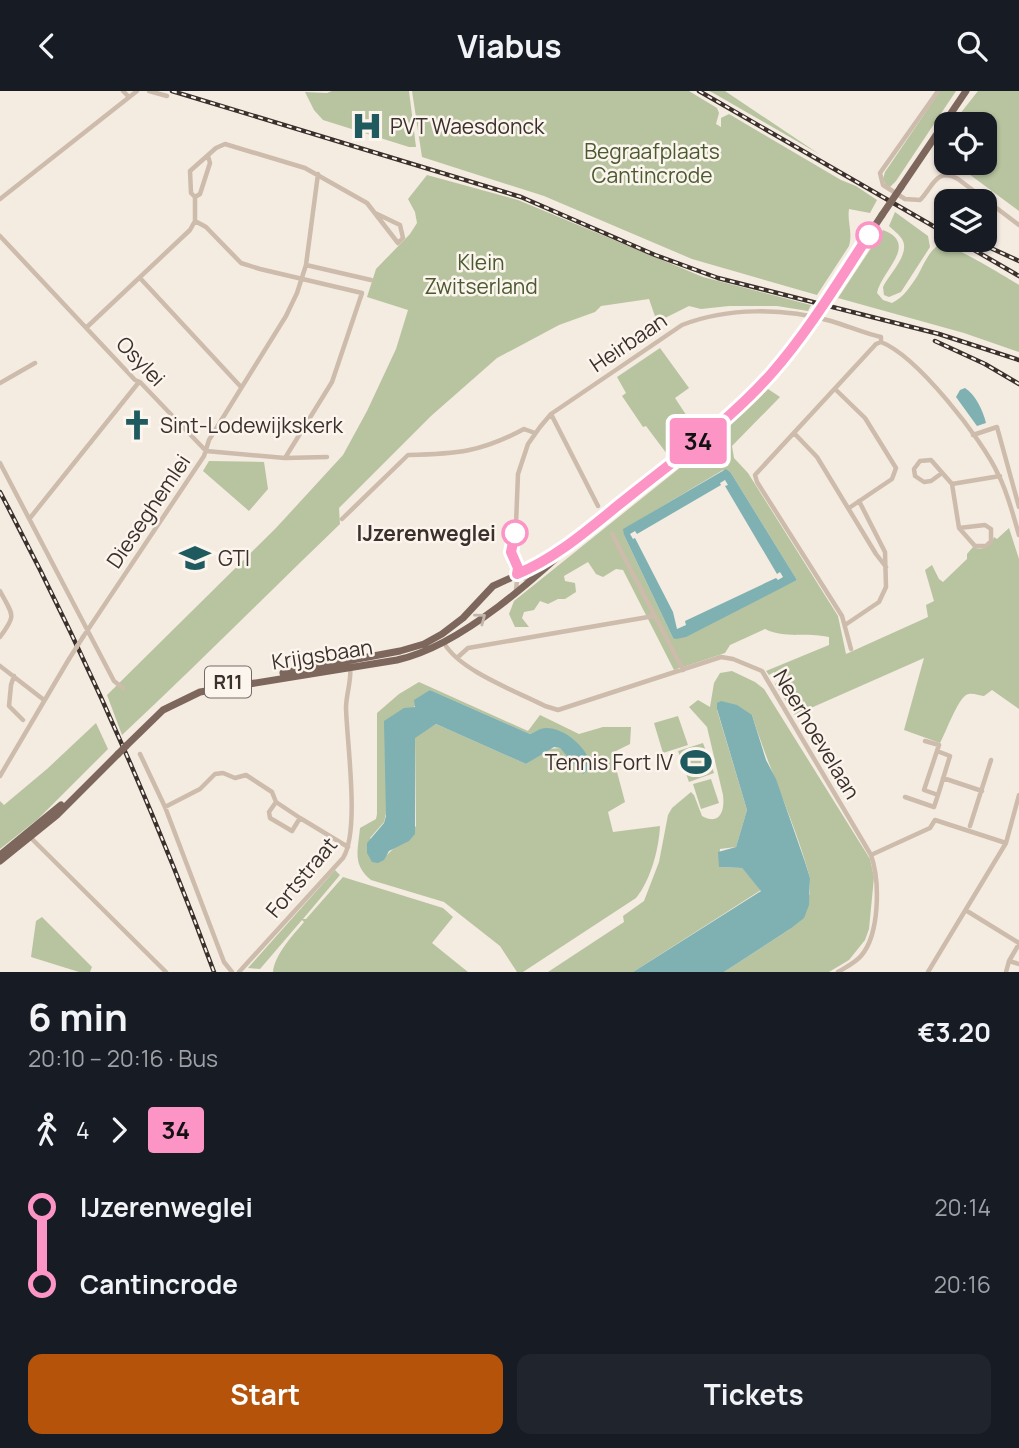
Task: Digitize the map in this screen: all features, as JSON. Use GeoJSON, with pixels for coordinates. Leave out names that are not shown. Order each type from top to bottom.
{"type":"FeatureCollection","features":[{"type":"Feature","properties":{"kind":"main road","name":"Krijgsbaan"},"geometry":{"type":"LineString","coordinates":[[0,861],[31,838],[164,703],[191,690],[410,657],[444,643],[516,591],[730,415],[772,372],[810,323],[966,91]]}},
{"type":"Feature","properties":{"kind":"main road","name":"Krijgsbaan"},"geometry":{"type":"LineString","coordinates":[[350,665],[433,639],[463,618],[487,591],[539,565],[588,530]]}},
{"type":"Feature","properties":{"kind":"main road","name":"Krijgsbaan"},"geometry":{"type":"LineString","coordinates":[[0,855],[49,816],[117,752]]}},
{"type":"Feature","properties":{"kind":"street"},"geometry":{"type":"LineString","coordinates":[[122,91],[128,96]]}},
{"type":"Feature","properties":{"kind":"street"},"geometry":{"type":"LineString","coordinates":[[0,199],[137,91]]}},
{"type":"Feature","properties":{"kind":"street"},"geometry":{"type":"LineString","coordinates":[[149,91],[167,96]]}},
{"type":"Feature","properties":{"kind":"street"},"geometry":{"type":"LineString","coordinates":[[938,91],[880,173],[880,180],[887,189],[914,201],[922,198],[939,176],[953,176],[1019,225]]}},
{"type":"Feature","properties":{"kind":"street"},"geometry":{"type":"LineString","coordinates":[[87,327],[190,230],[195,221],[195,197],[191,193],[190,171],[203,158],[225,144],[318,174],[367,203],[398,243],[403,238],[400,225],[375,213]]}},
{"type":"Feature","properties":{"kind":"street"},"geometry":{"type":"LineString","coordinates":[[195,197],[200,194],[210,163],[208,156]]}},
{"type":"Feature","properties":{"kind":"street","name":"Dieseghemlei"},"geometry":{"type":"LineString","coordinates":[[0,776],[87,630],[206,451],[209,440],[286,316],[306,265],[318,174]]}},
{"type":"Feature","properties":{"kind":"street"},"geometry":{"type":"LineString","coordinates":[[195,221],[206,227],[241,263],[362,293],[332,382],[285,458]]}},
{"type":"Feature","properties":{"kind":"street","name":"Osylei"},"geometry":{"type":"LineString","coordinates":[[0,236],[135,380],[140,382],[206,451]]}},
{"type":"Feature","properties":{"kind":"street"},"geometry":{"type":"LineString","coordinates":[[306,265],[371,280]]}},
{"type":"Feature","properties":{"kind":"street"},"geometry":{"type":"LineString","coordinates":[[140,278],[241,387]]}},
{"type":"Feature","properties":{"kind":"street","name":"Heirbaan"},"geometry":{"type":"LineString","coordinates":[[516,591],[518,568],[511,552],[516,524],[518,474],[524,453],[535,433],[551,414],[657,341],[697,319],[737,313],[789,313],[835,322],[874,338],[879,343]]}},
{"type":"Feature","properties":{"kind":"street"},"geometry":{"type":"LineString","coordinates":[[851,649],[845,625],[757,482],[757,473],[879,343],[900,353],[924,374],[973,435],[1000,476],[1019,535]]}},
{"type":"Feature","properties":{"kind":"street"},"geometry":{"type":"LineString","coordinates":[[0,383],[35,363]]}},
{"type":"Feature","properties":{"kind":"street"},"geometry":{"type":"LineString","coordinates":[[30,518],[140,382]]}},
{"type":"Feature","properties":{"kind":"street"},"geometry":{"type":"LineString","coordinates":[[835,389],[865,418],[896,468],[892,479],[849,508]]}},
{"type":"Feature","properties":{"kind":"street"},"geometry":{"type":"LineString","coordinates":[[551,414],[598,506]]}},
{"type":"Feature","properties":{"kind":"street"},"geometry":{"type":"LineString","coordinates":[[973,435],[997,427],[1019,507]]}},
{"type":"Feature","properties":{"kind":"street"},"geometry":{"type":"LineString","coordinates":[[342,519],[408,455],[467,452],[498,443],[524,429],[535,433]]}},
{"type":"Feature","properties":{"kind":"street"},"geometry":{"type":"LineString","coordinates":[[794,433],[817,457],[886,567]]}},
{"type":"Feature","properties":{"kind":"street"},"geometry":{"type":"LineString","coordinates":[[206,451],[285,458],[327,457]]}},
{"type":"Feature","properties":{"kind":"street"},"geometry":{"type":"LineString","coordinates":[[942,473],[931,481],[924,482],[915,475],[914,469],[920,461],[928,459],[942,473],[952,484],[959,528],[975,546],[986,546],[992,537],[990,529],[985,525],[959,528]]}},
{"type":"Feature","properties":{"kind":"street"},"geometry":{"type":"LineString","coordinates":[[0,463],[114,681],[123,688]]}},
{"type":"Feature","properties":{"kind":"street"},"geometry":{"type":"LineString","coordinates":[[952,484],[1000,476]]}},
{"type":"Feature","properties":{"kind":"street"},"geometry":{"type":"LineString","coordinates":[[845,625],[879,602],[886,587],[886,552],[859,501]]}},
{"type":"Feature","properties":{"kind":"street"},"geometry":{"type":"LineString","coordinates":[[612,534],[682,670]]}},
{"type":"Feature","properties":{"kind":"street"},"geometry":{"type":"LineString","coordinates":[[517,574],[528,581]]}},
{"type":"Feature","properties":{"kind":"street"},"geometry":{"type":"LineString","coordinates":[[0,591],[13,616],[0,637]]}},
{"type":"Feature","properties":{"kind":"street"},"geometry":{"type":"LineString","coordinates":[[458,657],[468,648],[654,616]]}},
{"type":"Feature","properties":{"kind":"street","name":"Neerhoevelaan"},"geometry":{"type":"LineString","coordinates":[[444,643],[450,652],[468,667],[558,710],[726,657],[762,671],[872,855],[877,875],[873,934],[861,956],[838,972]]}},
{"type":"Feature","properties":{"kind":"street","name":"Fortstraat"},"geometry":{"type":"LineString","coordinates":[[239,972],[343,858],[348,847],[351,820],[346,707],[350,665]]}},
{"type":"Feature","properties":{"kind":"street"},"geometry":{"type":"LineString","coordinates":[[0,666],[44,701]]}},
{"type":"Feature","properties":{"kind":"street"},"geometry":{"type":"LineString","coordinates":[[14,676],[9,706],[23,720]]}},
{"type":"Feature","properties":{"kind":"street"},"geometry":{"type":"LineString","coordinates":[[925,741],[939,745],[924,790],[938,795]]}},
{"type":"Feature","properties":{"kind":"street"},"geometry":{"type":"LineString","coordinates":[[872,855],[930,828],[935,820],[934,807],[950,756],[937,751]]}},
{"type":"Feature","properties":{"kind":"street"},"geometry":{"type":"LineString","coordinates":[[139,754],[165,807],[225,962],[232,972]]}},
{"type":"Feature","properties":{"kind":"street"},"geometry":{"type":"LineString","coordinates":[[970,826],[992,760]]}},
{"type":"Feature","properties":{"kind":"street"},"geometry":{"type":"LineString","coordinates":[[165,807],[200,789],[212,776],[220,773],[235,778],[246,775],[272,792],[276,802],[348,847]]}},
{"type":"Feature","properties":{"kind":"street"},"geometry":{"type":"LineString","coordinates":[[943,778],[982,791]]}},
{"type":"Feature","properties":{"kind":"street"},"geometry":{"type":"LineString","coordinates":[[928,972],[1006,843],[1019,795]]}},
{"type":"Feature","properties":{"kind":"street"},"geometry":{"type":"LineString","coordinates":[[905,797],[934,807]]}},
{"type":"Feature","properties":{"kind":"street"},"geometry":{"type":"LineString","coordinates":[[276,802],[269,812],[270,818],[292,831],[300,818]]}},
{"type":"Feature","properties":{"kind":"street"},"geometry":{"type":"LineString","coordinates":[[935,820],[1006,843]]}},
{"type":"Feature","properties":{"kind":"street"},"geometry":{"type":"LineString","coordinates":[[31,838],[166,972]]}},
{"type":"Feature","properties":{"kind":"street"},"geometry":{"type":"LineString","coordinates":[[967,911],[1019,944],[1006,972]]}},
{"type":"Feature","properties":{"kind":"street"},"geometry":{"type":"LineString","coordinates":[[1009,961],[1019,964]]}},
{"type":"Feature","properties":{"kind":"green space","name":"PVT Waesdonck"},"geometry":{"type":"Polygon","coordinates":[[[409,91],[416,147],[323,120],[314,110],[305,92],[409,91]]]}},
{"type":"Feature","properties":{"kind":"green space","name":"Begraafplaats Cantincrode"},"geometry":{"type":"Polygon","coordinates":[[[412,91],[689,91],[717,108],[719,113],[716,124],[721,127],[721,118],[729,114],[877,200],[870,213],[849,209],[849,246],[817,295],[692,259],[544,196],[422,157],[412,91]]]}},
{"type":"Feature","properties":{"kind":"green space"},"geometry":{"type":"Polygon","coordinates":[[[709,91],[725,91],[819,154],[715,94],[709,91]]]}},
{"type":"Feature","properties":{"kind":"green space"},"geometry":{"type":"Polygon","coordinates":[[[940,91],[956,91],[942,112],[934,112],[934,124],[890,187],[883,179],[885,172],[940,91]]]}},
{"type":"Feature","properties":{"kind":"green space"},"geometry":{"type":"Polygon","coordinates":[[[978,91],[1019,91],[1019,211],[997,195],[997,189],[989,189],[970,175],[997,175],[997,112],[961,112],[978,91]]]}},
{"type":"Feature","properties":{"kind":"green space","name":"Klein Zwitserland"},"geometry":{"type":"Polygon","coordinates":[[[427,175],[518,200],[703,277],[811,305],[808,311],[777,306],[701,309],[689,306],[657,322],[649,299],[601,306],[595,312],[559,325],[497,358],[431,416],[339,508],[340,524],[122,735],[107,695],[276,528],[343,455],[367,411],[396,349],[408,310],[367,297],[376,269],[417,223],[408,199],[427,175]]]}},
{"type":"Feature","properties":{"kind":"green space"},"geometry":{"type":"Polygon","coordinates":[[[895,212],[928,236],[930,247],[901,292],[889,297],[884,295],[883,287],[904,251],[902,239],[889,226],[895,212]]]}},
{"type":"Feature","properties":{"kind":"green space"},"geometry":{"type":"Polygon","coordinates":[[[883,230],[894,236],[898,250],[877,293],[883,300],[892,303],[912,284],[934,248],[934,252],[961,252],[1019,285],[1019,352],[964,333],[838,298],[883,230]]]}},
{"type":"Feature","properties":{"kind":"green space"},"geometry":{"type":"Polygon","coordinates":[[[660,348],[689,388],[675,398],[696,430],[667,454],[646,426],[643,427],[622,396],[626,393],[617,377],[660,348]]]}},
{"type":"Feature","properties":{"kind":"green space"},"geometry":{"type":"Polygon","coordinates":[[[768,389],[780,397],[732,446],[734,458],[748,473],[838,616],[846,654],[928,617],[926,605],[934,601],[925,570],[932,565],[943,582],[967,559],[967,554],[973,547],[986,547],[994,537],[997,539],[1009,528],[1019,559],[1019,709],[992,690],[984,696],[970,694],[959,703],[940,743],[904,730],[924,658],[795,715],[775,684],[779,681],[774,672],[769,675],[766,671],[829,645],[829,637],[780,634],[765,629],[730,645],[725,653],[674,670],[623,570],[616,569],[603,577],[596,574],[588,562],[564,576],[565,581],[575,583],[576,592],[565,599],[548,604],[540,601],[534,610],[524,612],[522,618],[529,627],[515,627],[509,614],[514,601],[717,438],[768,389]],[[723,470],[624,529],[624,535],[673,638],[797,580],[731,473],[723,470]]]}},
{"type":"Feature","properties":{"kind":"green space"},"geometry":{"type":"Polygon","coordinates":[[[209,461],[264,462],[268,489],[249,511],[203,471],[209,461]]]}},
{"type":"Feature","properties":{"kind":"green space"},"geometry":{"type":"Polygon","coordinates":[[[732,671],[764,689],[870,859],[874,877],[869,929],[865,940],[849,960],[829,972],[724,972],[790,929],[810,894],[810,878],[752,715],[717,710],[747,810],[736,847],[720,849],[719,867],[742,868],[761,890],[633,972],[548,972],[624,922],[623,916],[644,901],[659,862],[668,815],[672,808],[691,792],[702,816],[713,819],[720,815],[723,795],[707,727],[689,707],[698,700],[710,707],[714,683],[720,673],[732,671]]]}},
{"type":"Feature","properties":{"kind":"green space"},"geometry":{"type":"Polygon","coordinates":[[[419,682],[528,731],[540,715],[579,734],[603,727],[631,727],[630,744],[612,753],[625,802],[608,812],[613,832],[660,826],[653,863],[636,898],[523,972],[517,972],[500,946],[444,902],[371,880],[361,869],[358,850],[360,828],[376,819],[377,814],[377,713],[399,694],[419,682]],[[430,690],[411,710],[384,822],[370,838],[387,855],[416,826],[415,737],[436,724],[526,764],[549,749],[560,748],[589,771],[541,729],[530,734],[430,690]]]}},
{"type":"Feature","properties":{"kind":"green space","name":"Tennis Fort IV"},"geometry":{"type":"Polygon","coordinates":[[[678,716],[688,745],[663,753],[654,723],[678,716]]]}},
{"type":"Feature","properties":{"kind":"green space"},"geometry":{"type":"Polygon","coordinates":[[[96,723],[108,749],[38,819],[0,849],[0,801],[4,805],[96,723]]]}},
{"type":"Feature","properties":{"kind":"green space","name":"Tennis Fort IV"},"geometry":{"type":"Polygon","coordinates":[[[703,743],[714,773],[689,782],[678,751],[703,743]]]}},
{"type":"Feature","properties":{"kind":"green space","name":"Tennis Fort IV"},"geometry":{"type":"Polygon","coordinates":[[[711,779],[719,803],[701,809],[693,784],[711,779]]]}},
{"type":"Feature","properties":{"kind":"green space"},"geometry":{"type":"Polygon","coordinates":[[[335,870],[340,875],[303,919],[306,919],[343,877],[443,908],[453,917],[432,943],[468,972],[273,972],[281,952],[304,922],[302,920],[260,969],[248,968],[335,870]]]}},
{"type":"Feature","properties":{"kind":"green space"},"geometry":{"type":"Polygon","coordinates":[[[42,917],[92,967],[90,972],[79,972],[31,957],[36,921],[42,917]]]}},
{"type":"Feature","properties":{"kind":"water"},"geometry":{"type":"Polygon","coordinates":[[[965,388],[973,395],[986,423],[977,426],[956,397],[960,390],[965,388]]]}},
{"type":"Feature","properties":{"kind":"water"},"geometry":{"type":"Polygon","coordinates":[[[726,469],[797,580],[686,637],[676,639],[673,638],[623,529],[726,469]],[[725,480],[721,485],[637,534],[635,531],[630,534],[635,538],[673,612],[677,629],[686,625],[685,621],[783,577],[780,572],[777,574],[725,486],[728,485],[725,480]]]}},
{"type":"Feature","properties":{"kind":"water"},"geometry":{"type":"Polygon","coordinates":[[[430,690],[530,734],[546,728],[561,732],[581,747],[592,767],[583,774],[560,748],[554,747],[526,764],[436,724],[415,738],[415,834],[409,841],[389,851],[384,860],[372,862],[367,853],[367,843],[384,823],[386,816],[384,721],[404,708],[415,707],[414,700],[430,690]]]}},
{"type":"Feature","properties":{"kind":"water"},"geometry":{"type":"Polygon","coordinates":[[[721,701],[737,705],[752,715],[810,878],[809,905],[804,918],[724,972],[633,972],[761,891],[742,868],[719,867],[718,852],[736,847],[747,810],[717,709],[717,703],[721,701]]]}},
{"type":"Feature","properties":{"kind":"railway"},"geometry":{"type":"LineString","coordinates":[[172,91],[521,197],[655,255],[718,278],[939,334],[1019,360]]}},
{"type":"Feature","properties":{"kind":"railway"},"geometry":{"type":"LineString","coordinates":[[699,91],[934,227]]}},
{"type":"Feature","properties":{"kind":"railway"},"geometry":{"type":"LineString","coordinates":[[997,251],[1019,261]]}},
{"type":"Feature","properties":{"kind":"railway"},"geometry":{"type":"LineString","coordinates":[[978,252],[1019,276]]}},
{"type":"Feature","properties":{"kind":"railway"},"geometry":{"type":"LineString","coordinates":[[935,341],[985,364],[1019,384]]}},
{"type":"Feature","properties":{"kind":"railway"},"geometry":{"type":"LineString","coordinates":[[0,492],[115,728],[214,972]]}},
{"type":"Feature","properties":{"kind":"bus line","name":"34"},"geometry":{"type":"LineString","coordinates":[[515,533],[511,552],[518,568],[517,574],[539,565],[588,530],[717,427],[756,389],[788,352],[869,235]]}},
{"type":"Feature","properties":{"kind":"place","name":"PVT Waesdonck"},"geometry":{"type":"Point","coordinates":[367,126]}},
{"type":"Feature","properties":{"kind":"place","name":"Sint-Lodewijkskerk"},"geometry":{"type":"Point","coordinates":[137,425]}},
{"type":"Feature","properties":{"kind":"place","name":"IJzerenweglei"},"geometry":{"type":"Point","coordinates":[515,533]}},
{"type":"Feature","properties":{"kind":"place","name":"GTI"},"geometry":{"type":"Point","coordinates":[195,558]}},
{"type":"Feature","properties":{"kind":"place","name":"Tennis Fort IV"},"geometry":{"type":"Point","coordinates":[696,762]}}]}
